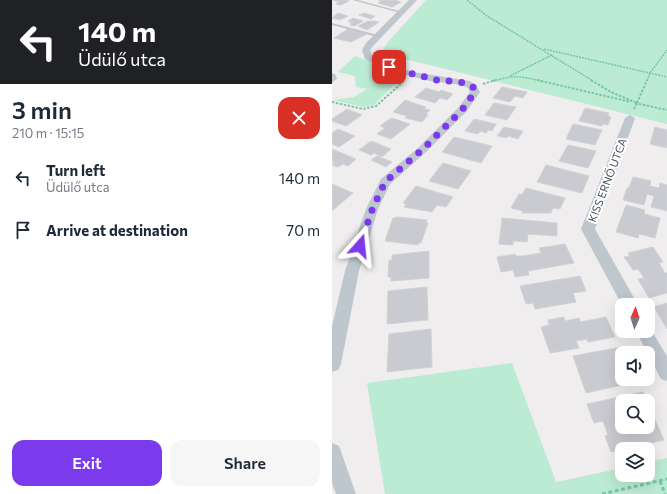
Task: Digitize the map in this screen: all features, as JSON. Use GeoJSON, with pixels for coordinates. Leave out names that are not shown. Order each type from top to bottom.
{"type":"FeatureCollection","features":[{"type":"Feature","properties":{"kind":"street"},"geometry":{"type":"LineString","coordinates":[[332,364],[352,271],[372,210],[385,182],[422,150],[462,110],[475,92],[473,87],[467,83],[439,80],[414,75],[376,62],[368,57],[366,50],[377,36],[413,0]]}},
{"type":"Feature","properties":{"kind":"street","name":"KISS ERNŐ UTCA"},"geometry":{"type":"LineString","coordinates":[[626,298],[588,229],[630,118]]}},
{"type":"Feature","properties":{"kind":"street"},"geometry":{"type":"LineString","coordinates":[[648,338],[667,373]]}},
{"type":"Feature","properties":{"kind":"street"},"geometry":{"type":"LineString","coordinates":[[332,453],[346,494]]}},
{"type":"Feature","properties":{"kind":"lane"},"geometry":{"type":"LineString","coordinates":[[354,0],[401,12]]}},
{"type":"Feature","properties":{"kind":"lane"},"geometry":{"type":"LineString","coordinates":[[332,24],[377,36]]}},
{"type":"Feature","properties":{"kind":"path"},"geometry":{"type":"LineString","coordinates":[[467,0],[487,16],[611,92],[637,103]]}},
{"type":"Feature","properties":{"kind":"path"},"geometry":{"type":"LineString","coordinates":[[542,49],[667,77]]}},
{"type":"Feature","properties":{"kind":"path"},"geometry":{"type":"LineString","coordinates":[[630,118],[650,73],[667,50]]}},
{"type":"Feature","properties":{"kind":"path"},"geometry":{"type":"LineString","coordinates":[[473,87],[509,76],[552,55]]}},
{"type":"Feature","properties":{"kind":"path"},"geometry":{"type":"LineString","coordinates":[[332,102],[363,109],[376,106],[414,75]]}},
{"type":"Feature","properties":{"kind":"path"},"geometry":{"type":"LineString","coordinates":[[509,76],[520,76],[667,110]]}},
{"type":"Feature","properties":{"kind":"path"},"geometry":{"type":"LineString","coordinates":[[602,494],[667,479]]}},
{"type":"Feature","properties":{"kind":"path"},"geometry":{"type":"LineString","coordinates":[[660,480],[666,494]]}},
{"type":"Feature","properties":{"kind":"green space"},"geometry":{"type":"Polygon","coordinates":[[[426,0],[667,0],[667,124],[389,55],[383,50],[387,43],[426,0]]]}},
{"type":"Feature","properties":{"kind":"green space"},"geometry":{"type":"Polygon","coordinates":[[[355,56],[405,74],[374,105],[363,107],[333,100],[354,97],[367,89],[356,87],[355,76],[338,72],[355,56]]]}},
{"type":"Feature","properties":{"kind":"green space"},"geometry":{"type":"Polygon","coordinates":[[[512,363],[556,482],[615,469],[615,482],[655,482],[655,461],[667,458],[667,494],[385,494],[367,383],[512,363]]]}},
{"type":"Feature","properties":{"kind":"building"},"geometry":{"type":"Polygon","coordinates":[[[333,0],[349,1],[341,5],[336,4],[339,2],[333,0]]]}},
{"type":"Feature","properties":{"kind":"building"},"geometry":{"type":"Polygon","coordinates":[[[378,0],[394,0],[401,2],[392,7],[378,3],[382,1],[378,0]]]}},
{"type":"Feature","properties":{"kind":"building"},"geometry":{"type":"Polygon","coordinates":[[[338,13],[348,16],[340,20],[332,18],[338,13]]]}},
{"type":"Feature","properties":{"kind":"building"},"geometry":{"type":"Polygon","coordinates":[[[364,13],[375,16],[371,19],[359,15],[364,13]]]}},
{"type":"Feature","properties":{"kind":"building"},"geometry":{"type":"Polygon","coordinates":[[[353,18],[363,21],[354,26],[350,25],[352,24],[350,23],[351,22],[348,21],[353,18]]]}},
{"type":"Feature","properties":{"kind":"building"},"geometry":{"type":"Polygon","coordinates":[[[368,21],[379,22],[367,30],[358,26],[368,21]]]}},
{"type":"Feature","properties":{"kind":"building"},"geometry":{"type":"Polygon","coordinates":[[[348,29],[367,34],[351,42],[334,38],[348,29]]]}},
{"type":"Feature","properties":{"kind":"building"},"geometry":{"type":"Polygon","coordinates":[[[502,87],[527,92],[523,98],[515,96],[510,102],[493,98],[502,87]]]}},
{"type":"Feature","properties":{"kind":"building"},"geometry":{"type":"Polygon","coordinates":[[[426,88],[439,92],[441,90],[453,94],[447,100],[440,98],[435,103],[415,97],[426,88]]]}},
{"type":"Feature","properties":{"kind":"building"},"geometry":{"type":"Polygon","coordinates":[[[405,100],[426,107],[424,109],[430,110],[422,122],[405,118],[407,116],[393,112],[405,100]]]}},
{"type":"Feature","properties":{"kind":"building"},"geometry":{"type":"Polygon","coordinates":[[[494,103],[516,107],[507,120],[485,115],[494,103]]]}},
{"type":"Feature","properties":{"kind":"building"},"geometry":{"type":"Polygon","coordinates":[[[585,108],[609,113],[608,116],[611,117],[608,125],[603,124],[602,126],[579,121],[585,108]]]}},
{"type":"Feature","properties":{"kind":"building"},"geometry":{"type":"Polygon","coordinates":[[[347,109],[362,115],[346,126],[332,121],[332,119],[347,109]]]}},
{"type":"Feature","properties":{"kind":"building"},"geometry":{"type":"Polygon","coordinates":[[[391,118],[410,124],[391,139],[377,134],[385,128],[380,126],[391,118]]]}},
{"type":"Feature","properties":{"kind":"building"},"geometry":{"type":"Polygon","coordinates":[[[474,119],[496,124],[492,131],[488,130],[486,133],[480,131],[478,134],[465,131],[474,119]]]}},
{"type":"Feature","properties":{"kind":"building"},"geometry":{"type":"Polygon","coordinates":[[[573,124],[602,130],[595,145],[566,139],[573,124]]]}},
{"type":"Feature","properties":{"kind":"building"},"geometry":{"type":"Polygon","coordinates":[[[504,127],[523,131],[518,139],[508,136],[507,138],[497,136],[504,127]]]}},
{"type":"Feature","properties":{"kind":"building"},"geometry":{"type":"Polygon","coordinates":[[[655,127],[667,130],[667,148],[650,144],[655,127]]]}},
{"type":"Feature","properties":{"kind":"building"},"geometry":{"type":"Polygon","coordinates":[[[338,129],[355,136],[339,147],[332,144],[332,133],[338,129]]]}},
{"type":"Feature","properties":{"kind":"building"},"geometry":{"type":"Polygon","coordinates":[[[454,137],[492,146],[481,163],[442,152],[454,137]]]}},
{"type":"Feature","properties":{"kind":"building"},"geometry":{"type":"Polygon","coordinates":[[[371,141],[391,149],[382,157],[374,153],[371,155],[359,150],[371,141]]]}},
{"type":"Feature","properties":{"kind":"building"},"geometry":{"type":"Polygon","coordinates":[[[568,145],[596,151],[588,168],[559,161],[568,145]]]}},
{"type":"Feature","properties":{"kind":"building"},"geometry":{"type":"Polygon","coordinates":[[[332,149],[356,159],[348,166],[343,164],[338,167],[332,165],[334,162],[332,161],[332,149]]]}},
{"type":"Feature","properties":{"kind":"building"},"geometry":{"type":"Polygon","coordinates":[[[377,156],[392,162],[386,167],[371,160],[377,156]]]}},
{"type":"Feature","properties":{"kind":"building"},"geometry":{"type":"Polygon","coordinates":[[[443,163],[471,171],[458,189],[429,181],[443,163]]]}},
{"type":"Feature","properties":{"kind":"building"},"geometry":{"type":"Polygon","coordinates":[[[546,165],[589,176],[582,193],[537,182],[546,165]]]}},
{"type":"Feature","properties":{"kind":"building"},"geometry":{"type":"Polygon","coordinates":[[[633,177],[651,181],[650,186],[659,188],[660,183],[667,185],[667,211],[651,207],[654,196],[647,194],[644,205],[623,200],[633,177]]]}},
{"type":"Feature","properties":{"kind":"building"},"geometry":{"type":"Polygon","coordinates":[[[332,184],[353,193],[332,211],[332,184]]]}},
{"type":"Feature","properties":{"kind":"building"},"geometry":{"type":"Polygon","coordinates":[[[416,186],[453,197],[446,207],[437,205],[432,212],[404,207],[406,204],[403,203],[416,186]]]}},
{"type":"Feature","properties":{"kind":"building"},"geometry":{"type":"Polygon","coordinates":[[[526,188],[565,198],[560,209],[553,208],[551,213],[522,213],[523,211],[511,208],[519,194],[522,195],[526,188]]]}},
{"type":"Feature","properties":{"kind":"building"},"geometry":{"type":"Polygon","coordinates":[[[626,205],[645,210],[644,214],[660,218],[655,238],[639,234],[638,238],[616,232],[626,205]]]}},
{"type":"Feature","properties":{"kind":"building"},"geometry":{"type":"Polygon","coordinates":[[[397,217],[427,220],[426,222],[428,223],[421,243],[418,245],[385,241],[393,218],[397,217]]]}},
{"type":"Feature","properties":{"kind":"building"},"geometry":{"type":"Polygon","coordinates":[[[502,218],[557,223],[557,236],[528,234],[527,242],[513,241],[513,245],[499,244],[502,218]]]}},
{"type":"Feature","properties":{"kind":"building"},"geometry":{"type":"Polygon","coordinates":[[[565,244],[574,263],[528,271],[529,275],[515,277],[513,270],[501,272],[497,257],[515,254],[516,256],[523,256],[541,253],[539,248],[565,244]]]}},
{"type":"Feature","properties":{"kind":"building"},"geometry":{"type":"Polygon","coordinates":[[[653,247],[663,262],[659,263],[665,273],[667,273],[667,293],[649,298],[638,279],[644,278],[638,269],[633,270],[624,257],[630,256],[628,253],[653,247]]]}},
{"type":"Feature","properties":{"kind":"building"},"geometry":{"type":"Polygon","coordinates":[[[429,251],[429,278],[391,281],[391,277],[388,277],[389,260],[392,260],[392,255],[429,251]]]}},
{"type":"Feature","properties":{"kind":"building"},"geometry":{"type":"Polygon","coordinates":[[[580,276],[586,291],[573,293],[576,302],[535,309],[533,303],[526,304],[520,286],[580,276]]]}},
{"type":"Feature","properties":{"kind":"building"},"geometry":{"type":"Polygon","coordinates":[[[427,287],[428,320],[387,324],[388,291],[427,287]]]}},
{"type":"Feature","properties":{"kind":"building"},"geometry":{"type":"Polygon","coordinates":[[[667,303],[667,329],[655,309],[655,307],[667,303]]]}},
{"type":"Feature","properties":{"kind":"building"},"geometry":{"type":"Polygon","coordinates":[[[564,317],[565,321],[579,318],[580,322],[606,317],[615,337],[588,342],[587,339],[576,341],[579,348],[550,353],[541,327],[549,325],[548,320],[564,317]]]}},
{"type":"Feature","properties":{"kind":"building"},"geometry":{"type":"Polygon","coordinates":[[[431,329],[432,367],[387,372],[389,334],[431,329]]]}},
{"type":"Feature","properties":{"kind":"building"},"geometry":{"type":"Polygon","coordinates":[[[615,348],[615,386],[618,386],[586,393],[573,356],[615,348]]]}},
{"type":"Feature","properties":{"kind":"building"},"geometry":{"type":"Polygon","coordinates":[[[643,392],[644,394],[634,394],[643,392]]]}},
{"type":"Feature","properties":{"kind":"building"},"geometry":{"type":"Polygon","coordinates":[[[615,398],[615,434],[655,434],[655,420],[664,440],[655,442],[615,442],[615,451],[611,452],[605,436],[608,435],[603,421],[594,423],[587,404],[615,398]]]}},
{"type":"Feature","properties":{"kind":"route"},"geometry":{"type":"LineString","coordinates":[[360,246],[372,210],[385,182],[422,150],[462,110],[475,92],[473,87],[467,83],[439,80],[414,75],[389,67]]}}]}
